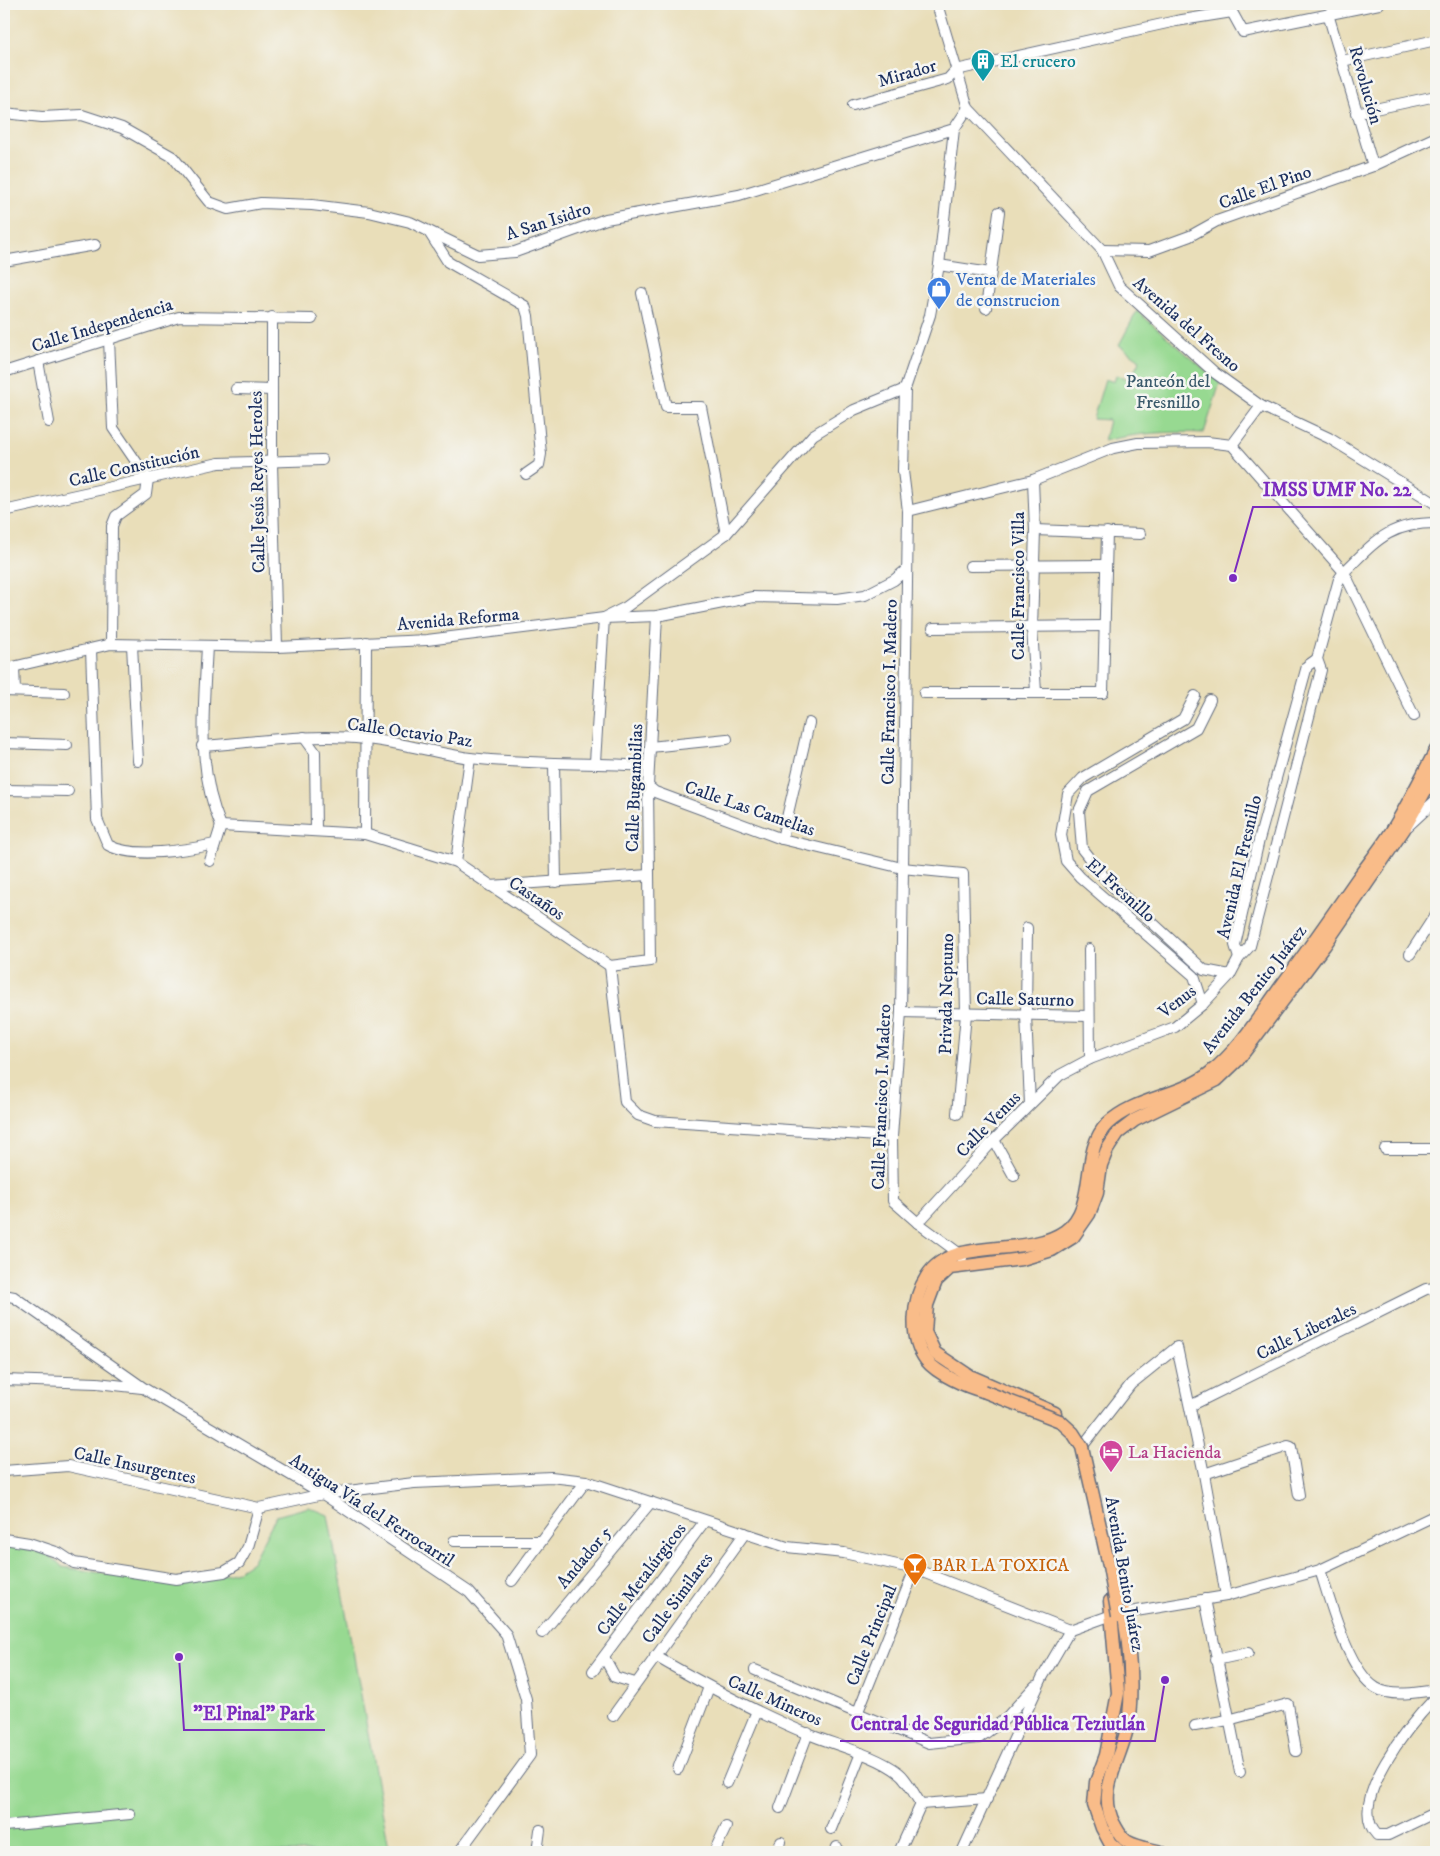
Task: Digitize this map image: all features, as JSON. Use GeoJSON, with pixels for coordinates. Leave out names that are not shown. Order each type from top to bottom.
{"type":"FeatureCollection","features":[{"type":"Feature","properties":{"kind":"main road","name":"Avenida Benito Juárez"},"geometry":{"type":"LineString","coordinates":[[1133,1852],[1117,1844],[1101,1819],[1098,1793],[1119,1734],[1125,1692],[1118,1616],[1109,1566],[1082,1447],[1073,1433],[1060,1421],[983,1391],[965,1380],[935,1353],[925,1332],[927,1305],[936,1281],[963,1259],[1021,1248],[1052,1239],[1068,1229],[1080,1210],[1089,1187],[1094,1144],[1106,1125],[1129,1109],[1194,1083],[1210,1074],[1230,1056],[1314,942],[1395,825],[1436,750]]}},
{"type":"Feature","properties":{"kind":"main road","name":"Avenida Benito Juárez"},"geometry":{"type":"LineString","coordinates":[[963,1259],[1022,1259],[1052,1250],[1073,1238],[1089,1214],[1097,1193],[1107,1150],[1118,1133],[1135,1120],[1217,1080],[1238,1060],[1324,946],[1404,829],[1436,771]]}},
{"type":"Feature","properties":{"kind":"main road"},"geometry":{"type":"LineString","coordinates":[[965,1380],[1067,1418],[1089,1448],[1118,1614],[1118,1694],[1106,1755],[1096,1782],[1094,1805],[1110,1843],[1120,1852]]}},
{"type":"Feature","properties":{"kind":"main road"},"geometry":{"type":"LineString","coordinates":[[965,1380],[990,1400],[1060,1428],[1071,1438],[1078,1449],[1118,1614],[1129,1647],[1131,1691],[1128,1721],[1120,1754],[1106,1792],[1109,1814],[1120,1834],[1128,1842],[1161,1852]]}},
{"type":"Feature","properties":{"kind":"street"},"geometry":{"type":"LineString","coordinates":[[937,4],[968,108]]}},
{"type":"Feature","properties":{"kind":"street"},"geometry":{"type":"LineString","coordinates":[[1234,8],[1243,32],[1379,4]]}},
{"type":"Feature","properties":{"kind":"street","name":"Mirador"},"geometry":{"type":"LineString","coordinates":[[853,105],[948,79],[956,70],[1234,8]]}},
{"type":"Feature","properties":{"kind":"street","name":"Revolución"},"geometry":{"type":"LineString","coordinates":[[1328,14],[1373,166]]}},
{"type":"Feature","properties":{"kind":"street"},"geometry":{"type":"LineString","coordinates":[[1342,61],[1436,40]]}},
{"type":"Feature","properties":{"kind":"street"},"geometry":{"type":"LineString","coordinates":[[1356,112],[1436,96]]}},
{"type":"Feature","properties":{"kind":"street","name":"Calle Francisco I. Madero"},"geometry":{"type":"LineString","coordinates":[[963,1259],[892,1201],[892,1137],[901,1012],[908,512],[903,471],[904,389],[930,315],[939,265],[954,129],[968,108]]}},
{"type":"Feature","properties":{"kind":"street","name":"Avenida del Fresno"},"geometry":{"type":"LineString","coordinates":[[968,108],[1102,250],[1119,286],[1214,373],[1260,406],[1329,438],[1436,504]]}},
{"type":"Feature","properties":{"kind":"street","name":"A San Isidro"},"geometry":{"type":"LineString","coordinates":[[4,113],[42,117],[82,115],[122,128],[173,157],[209,202],[228,209],[261,203],[312,205],[369,212],[410,222],[478,254],[515,252],[606,219],[739,195],[954,129]]}},
{"type":"Feature","properties":{"kind":"street","name":"Calle El Pino"},"geometry":{"type":"LineString","coordinates":[[1102,250],[1149,251],[1190,236],[1216,221],[1373,166],[1436,137]]}},
{"type":"Feature","properties":{"kind":"street"},"geometry":{"type":"LineString","coordinates":[[986,308],[999,212]]}},
{"type":"Feature","properties":{"kind":"street"},"geometry":{"type":"LineString","coordinates":[[429,231],[448,262],[525,306],[528,316],[541,454],[539,464],[526,474]]}},
{"type":"Feature","properties":{"kind":"street"},"geometry":{"type":"LineString","coordinates":[[4,261],[94,245]]}},
{"type":"Feature","properties":{"kind":"street"},"geometry":{"type":"LineString","coordinates":[[939,265],[990,273]]}},
{"type":"Feature","properties":{"kind":"street"},"geometry":{"type":"LineString","coordinates":[[642,293],[666,407],[700,407],[726,534]]}},
{"type":"Feature","properties":{"kind":"street","name":"Calle Independencia"},"geometry":{"type":"LineString","coordinates":[[4,372],[179,317],[312,319]]}},
{"type":"Feature","properties":{"kind":"street","name":"Calle Jesús Reyes Heroles"},"geometry":{"type":"LineString","coordinates":[[272,317],[272,463],[277,647]]}},
{"type":"Feature","properties":{"kind":"street"},"geometry":{"type":"LineString","coordinates":[[109,340],[113,428],[148,479],[146,494],[116,516],[112,526],[111,644]]}},
{"type":"Feature","properties":{"kind":"street"},"geometry":{"type":"LineString","coordinates":[[38,361],[49,422]]}},
{"type":"Feature","properties":{"kind":"street"},"geometry":{"type":"LineString","coordinates":[[236,389],[272,390]]}},
{"type":"Feature","properties":{"kind":"street"},"geometry":{"type":"LineString","coordinates":[[595,762],[604,618],[626,607],[726,534],[814,434],[854,410],[904,389]]}},
{"type":"Feature","properties":{"kind":"street"},"geometry":{"type":"LineString","coordinates":[[1232,445],[1260,406]]}},
{"type":"Feature","properties":{"kind":"street"},"geometry":{"type":"LineString","coordinates":[[908,512],[1033,480],[1112,448],[1138,443],[1207,442],[1232,445],[1344,572],[1414,716]]}},
{"type":"Feature","properties":{"kind":"street","name":"Calle Constitución"},"geometry":{"type":"LineString","coordinates":[[4,511],[220,463],[272,463],[322,460]]}},
{"type":"Feature","properties":{"kind":"street","name":"Calle Francisco Villa"},"geometry":{"type":"LineString","coordinates":[[1033,480],[1035,564],[1032,628],[1036,692]]}},
{"type":"Feature","properties":{"kind":"street"},"geometry":{"type":"LineString","coordinates":[[1344,572],[1385,533],[1415,523],[1436,523]]}},
{"type":"Feature","properties":{"kind":"street"},"geometry":{"type":"LineString","coordinates":[[1035,530],[1140,534]]}},
{"type":"Feature","properties":{"kind":"street"},"geometry":{"type":"LineString","coordinates":[[924,693],[1103,693],[1107,532]]}},
{"type":"Feature","properties":{"kind":"street"},"geometry":{"type":"LineString","coordinates":[[970,566],[1035,564],[1106,565]]}},
{"type":"Feature","properties":{"kind":"street","name":"Avenida Reforma"},"geometry":{"type":"LineString","coordinates":[[9,668],[111,644],[277,647],[427,640],[604,618],[657,616],[753,597],[837,599],[865,594],[894,580],[907,569]]}},
{"type":"Feature","properties":{"kind":"street","name":"Avenida El Fresnillo"},"geometry":{"type":"LineString","coordinates":[[1239,958],[1250,946],[1320,670],[1317,659],[1339,579],[1344,572]]}},
{"type":"Feature","properties":{"kind":"street","name":"Calle Bugambilias"},"geometry":{"type":"LineString","coordinates":[[610,966],[650,961],[648,766],[657,616]]}},
{"type":"Feature","properties":{"kind":"street"},"geometry":{"type":"LineString","coordinates":[[933,628],[1104,626]]}},
{"type":"Feature","properties":{"kind":"street"},"geometry":{"type":"LineString","coordinates":[[365,834],[366,642]]}},
{"type":"Feature","properties":{"kind":"street"},"geometry":{"type":"LineString","coordinates":[[132,645],[138,762]]}},
{"type":"Feature","properties":{"kind":"street"},"geometry":{"type":"LineString","coordinates":[[207,646],[202,746],[212,806],[221,826],[210,861]]}},
{"type":"Feature","properties":{"kind":"street"},"geometry":{"type":"LineString","coordinates":[[92,649],[96,819],[108,845],[143,852],[193,849],[214,844]]}},
{"type":"Feature","properties":{"kind":"street","name":"Avenida El Fresnillo"},"geometry":{"type":"LineString","coordinates":[[1239,958],[1235,945],[1259,840],[1307,666],[1317,659]]}},
{"type":"Feature","properties":{"kind":"street"},"geometry":{"type":"LineString","coordinates":[[9,668],[15,692]]}},
{"type":"Feature","properties":{"kind":"street"},"geometry":{"type":"LineString","coordinates":[[4,691],[64,693]]}},
{"type":"Feature","properties":{"kind":"street"},"geometry":{"type":"LineString","coordinates":[[1195,696],[1183,719],[1083,778],[1068,794],[1084,800],[1088,792],[1196,728],[1210,700]]}},
{"type":"Feature","properties":{"kind":"street"},"geometry":{"type":"LineString","coordinates":[[782,839],[809,722]]}},
{"type":"Feature","properties":{"kind":"street"},"geometry":{"type":"LineString","coordinates":[[304,737],[315,752],[316,831]]}},
{"type":"Feature","properties":{"kind":"street","name":"Calle Octavio Paz"},"geometry":{"type":"LineString","coordinates":[[202,746],[304,737],[365,739],[470,758],[554,763],[595,762],[648,766]]}},
{"type":"Feature","properties":{"kind":"street"},"geometry":{"type":"LineString","coordinates":[[650,747],[727,739]]}},
{"type":"Feature","properties":{"kind":"street"},"geometry":{"type":"LineString","coordinates":[[4,743],[67,745]]}},
{"type":"Feature","properties":{"kind":"street"},"geometry":{"type":"LineString","coordinates":[[456,862],[470,758]]}},
{"type":"Feature","properties":{"kind":"street"},"geometry":{"type":"LineString","coordinates":[[554,763],[556,882]]}},
{"type":"Feature","properties":{"kind":"street","name":"Calle Las Camelias"},"geometry":{"type":"LineString","coordinates":[[648,786],[655,792],[782,839],[902,868],[963,874]]}},
{"type":"Feature","properties":{"kind":"street"},"geometry":{"type":"LineString","coordinates":[[4,790],[68,791]]}},
{"type":"Feature","properties":{"kind":"street","name":"El Fresnillo"},"geometry":{"type":"LineString","coordinates":[[1068,794],[1061,835],[1066,861],[1080,877],[1194,978],[1203,1004]]}},
{"type":"Feature","properties":{"kind":"street","name":"El Fresnillo"},"geometry":{"type":"LineString","coordinates":[[1084,800],[1079,811],[1082,849],[1108,882],[1204,970]]}},
{"type":"Feature","properties":{"kind":"street"},"geometry":{"type":"LineString","coordinates":[[1404,829],[1436,800]]}},
{"type":"Feature","properties":{"kind":"street","name":"Castaños"},"geometry":{"type":"LineString","coordinates":[[221,826],[365,834],[456,862],[610,966]]}},
{"type":"Feature","properties":{"kind":"street","name":"Privada Neptuno"},"geometry":{"type":"LineString","coordinates":[[957,1114],[966,1014],[963,874]]}},
{"type":"Feature","properties":{"kind":"street"},"geometry":{"type":"LineString","coordinates":[[490,886],[648,875]]}},
{"type":"Feature","properties":{"kind":"street"},"geometry":{"type":"LineString","coordinates":[[1410,954],[1436,914]]}},
{"type":"Feature","properties":{"kind":"street"},"geometry":{"type":"LineString","coordinates":[[1027,928],[1026,1015],[1030,1104]]}},
{"type":"Feature","properties":{"kind":"street"},"geometry":{"type":"LineString","coordinates":[[1089,949],[1088,1016],[1090,1059]]}},
{"type":"Feature","properties":{"kind":"street","name":"Venus"},"geometry":{"type":"LineString","coordinates":[[1090,1059],[1175,1027],[1203,1004],[1230,975],[1239,958]]}},
{"type":"Feature","properties":{"kind":"street"},"geometry":{"type":"LineString","coordinates":[[610,966],[625,1102],[638,1115],[655,1121],[892,1137]]}},
{"type":"Feature","properties":{"kind":"street"},"geometry":{"type":"LineString","coordinates":[[1194,978],[1204,970],[1230,975]]}},
{"type":"Feature","properties":{"kind":"street","name":"Calle Saturno"},"geometry":{"type":"LineString","coordinates":[[901,1012],[1088,1016]]}},
{"type":"Feature","properties":{"kind":"street","name":"Calle Venus"},"geometry":{"type":"LineString","coordinates":[[918,1223],[994,1140],[1060,1075],[1090,1059]]}},
{"type":"Feature","properties":{"kind":"street"},"geometry":{"type":"LineString","coordinates":[[994,1140],[1014,1176]]}},
{"type":"Feature","properties":{"kind":"street"},"geometry":{"type":"LineString","coordinates":[[1385,1149],[1436,1149]]}},
{"type":"Feature","properties":{"kind":"street","name":"Calle Liberales"},"geometry":{"type":"LineString","coordinates":[[1190,1406],[1426,1290],[1436,1288]]}},
{"type":"Feature","properties":{"kind":"street","name":"Antigua Vía del Ferrocarril"},"geometry":{"type":"LineString","coordinates":[[4,1295],[14,1297],[145,1389],[323,1494],[469,1592],[506,1634],[526,1699],[530,1755],[459,1852]]}},
{"type":"Feature","properties":{"kind":"street"},"geometry":{"type":"LineString","coordinates":[[1085,1443],[1131,1384],[1177,1348],[1204,1474],[1226,1596]]}},
{"type":"Feature","properties":{"kind":"street"},"geometry":{"type":"LineString","coordinates":[[4,1380],[97,1383],[145,1389]]}},
{"type":"Feature","properties":{"kind":"street"},"geometry":{"type":"LineString","coordinates":[[1204,1474],[1288,1446],[1291,1447],[1299,1495]]}},
{"type":"Feature","properties":{"kind":"street","name":"Calle Insurgentes"},"geometry":{"type":"LineString","coordinates":[[4,1471],[68,1466],[259,1508]]}},
{"type":"Feature","properties":{"kind":"street"},"geometry":{"type":"LineString","coordinates":[[4,1539],[29,1543],[59,1553],[74,1563],[176,1579],[224,1572],[239,1562],[248,1548],[259,1508],[323,1494],[424,1483],[551,1477],[586,1482],[651,1502],[704,1522],[786,1547],[844,1553],[915,1569],[1070,1630],[1118,1614],[1226,1596],[1320,1570],[1436,1515]]}},
{"type":"Feature","properties":{"kind":"street"},"geometry":{"type":"LineString","coordinates":[[512,1581],[540,1541],[586,1482]]}},
{"type":"Feature","properties":{"kind":"street","name":"Andador 5"},"geometry":{"type":"LineString","coordinates":[[542,1634],[651,1502]]}},
{"type":"Feature","properties":{"kind":"street","name":"Calle Metalúrgicos"},"geometry":{"type":"LineString","coordinates":[[593,1671],[704,1522]]}},
{"type":"Feature","properties":{"kind":"street","name":"Calle Similares"},"geometry":{"type":"LineString","coordinates":[[612,1716],[745,1533]]}},
{"type":"Feature","properties":{"kind":"street"},"geometry":{"type":"LineString","coordinates":[[454,1541],[540,1541]]}},
{"type":"Feature","properties":{"kind":"street","name":"Calle Principal"},"geometry":{"type":"LineString","coordinates":[[857,1714],[915,1569]]}},
{"type":"Feature","properties":{"kind":"street"},"geometry":{"type":"LineString","coordinates":[[1320,1570],[1345,1644],[1361,1672],[1375,1688],[1395,1694],[1436,1690]]}},
{"type":"Feature","properties":{"kind":"street"},"geometry":{"type":"LineString","coordinates":[[1205,1599],[1240,1772]]}},
{"type":"Feature","properties":{"kind":"street"},"geometry":{"type":"LineString","coordinates":[[962,1852],[1042,1678],[1070,1630]]}},
{"type":"Feature","properties":{"kind":"street"},"geometry":{"type":"LineString","coordinates":[[1216,1660],[1248,1653]]}},
{"type":"Feature","properties":{"kind":"street"},"geometry":{"type":"LineString","coordinates":[[604,1656],[615,1677],[635,1683]]}},
{"type":"Feature","properties":{"kind":"street","name":"Calle Mineros"},"geometry":{"type":"LineString","coordinates":[[655,1656],[709,1687],[757,1711],[808,1734],[861,1753],[900,1773],[921,1804]]}},
{"type":"Feature","properties":{"kind":"street"},"geometry":{"type":"LineString","coordinates":[[755,1670],[857,1714],[929,1742],[979,1738],[1006,1719],[1042,1678]]}},
{"type":"Feature","properties":{"kind":"street"},"geometry":{"type":"LineString","coordinates":[[678,1769],[709,1687]]}},
{"type":"Feature","properties":{"kind":"street"},"geometry":{"type":"LineString","coordinates":[[1436,1697],[1415,1718],[1389,1755],[1367,1807],[1370,1828],[1377,1835],[1388,1835],[1436,1812]]}},
{"type":"Feature","properties":{"kind":"street"},"geometry":{"type":"LineString","coordinates":[[1195,1726],[1228,1720],[1288,1704],[1296,1751]]}},
{"type":"Feature","properties":{"kind":"street"},"geometry":{"type":"LineString","coordinates":[[727,1783],[757,1711]]}},
{"type":"Feature","properties":{"kind":"street"},"geometry":{"type":"LineString","coordinates":[[780,1808],[808,1734]]}},
{"type":"Feature","properties":{"kind":"street"},"geometry":{"type":"LineString","coordinates":[[831,1829],[861,1753]]}},
{"type":"Feature","properties":{"kind":"street"},"geometry":{"type":"LineString","coordinates":[[899,1852],[921,1804],[988,1798]]}},
{"type":"Feature","properties":{"kind":"street"},"geometry":{"type":"LineString","coordinates":[[4,1826],[130,1814]]}},
{"type":"Feature","properties":{"kind":"street"},"geometry":{"type":"LineString","coordinates":[[714,1852],[726,1827]]}},
{"type":"Feature","properties":{"kind":"street"},"geometry":{"type":"LineString","coordinates":[[537,1852],[540,1830]]}},
{"type":"Feature","properties":{"kind":"street"},"geometry":{"type":"LineString","coordinates":[[777,1852],[781,1842]]}},
{"type":"Feature","properties":{"kind":"green space","name":"Panteón del Fresnillo"},"geometry":{"type":"Polygon","coordinates":[[[1137,311],[1220,383],[1204,433],[1153,433],[1104,441],[1109,420],[1093,419],[1105,379],[1114,382],[1116,375],[1130,380],[1140,360],[1119,345],[1137,311]]]}},
{"type":"Feature","properties":{"kind":"green space"},"geometry":{"type":"Polygon","coordinates":[[[309,1507],[328,1515],[388,1842],[392,1852],[7,1852],[4,1847],[4,1796],[8,1778],[4,1732],[4,1546],[36,1550],[50,1556],[62,1567],[159,1582],[190,1582],[238,1571],[252,1562],[276,1516],[309,1507]]]}},
{"type":"Feature","properties":{"kind":"place","name":"El crucero"},"geometry":{"type":"Point","coordinates":[983,82]}},
{"type":"Feature","properties":{"kind":"place","name":"Venta de Materiales de construcion"},"geometry":{"type":"Point","coordinates":[939,310]}},
{"type":"Feature","properties":{"kind":"place","name":"IMSS UMF No. 22"},"geometry":{"type":"Point","coordinates":[1233,578]}},
{"type":"Feature","properties":{"kind":"place","name":"La Hacienda"},"geometry":{"type":"Point","coordinates":[1111,1473]}},
{"type":"Feature","properties":{"kind":"place","name":"BAR LA TOXICA"},"geometry":{"type":"Point","coordinates":[915,1586]}},
{"type":"Feature","properties":{"kind":"place","name":"\"El Pinal\" Park"},"geometry":{"type":"Point","coordinates":[179,1657]}},
{"type":"Feature","properties":{"kind":"place","name":"Central de Seguridad Pública Teziutlán"},"geometry":{"type":"Point","coordinates":[1165,1680]}}]}
